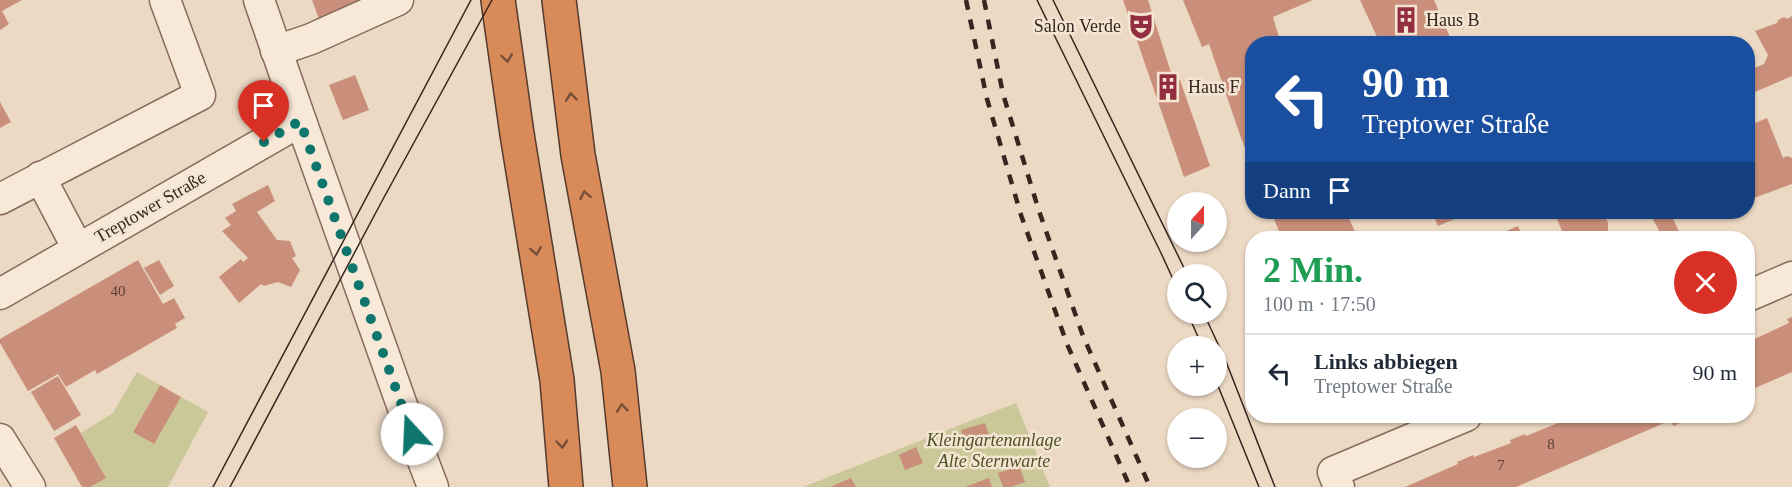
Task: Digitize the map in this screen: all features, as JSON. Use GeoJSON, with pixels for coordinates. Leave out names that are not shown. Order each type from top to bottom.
{"type":"FeatureCollection","features":[{"type":"Feature","properties":{"kind":"highway"},"geometry":{"type":"LineString","coordinates":[[498,0],[557,380],[566,487]]}},
{"type":"Feature","properties":{"kind":"highway"},"geometry":{"type":"LineString","coordinates":[[559,0],[578,155],[618,370],[630,487]]}},
{"type":"Feature","properties":{"kind":"street"},"geometry":{"type":"LineString","coordinates":[[0,199],[200,95],[165,0]]}},
{"type":"Feature","properties":{"kind":"street"},"geometry":{"type":"LineString","coordinates":[[260,0],[300,121],[433,487]]}},
{"type":"Feature","properties":{"kind":"street"},"geometry":{"type":"LineString","coordinates":[[276,51],[311,39],[399,0]]}},
{"type":"Feature","properties":{"kind":"street","name":"Treptower Straße"},"geometry":{"type":"LineString","coordinates":[[0,294],[300,121]]}},
{"type":"Feature","properties":{"kind":"street"},"geometry":{"type":"LineString","coordinates":[[39,177],[78,249]]}},
{"type":"Feature","properties":{"kind":"street"},"geometry":{"type":"LineString","coordinates":[[1755,293],[1792,277]]}},
{"type":"Feature","properties":{"kind":"street"},"geometry":{"type":"LineString","coordinates":[[1336,480],[1452,423]]}},
{"type":"Feature","properties":{"kind":"street"},"geometry":{"type":"LineString","coordinates":[[3,451],[30,487]]}},
{"type":"Feature","properties":{"kind":"green space"},"geometry":{"type":"Polygon","coordinates":[[[137,372],[160,385],[133,431],[153,444],[181,397],[208,412],[168,487],[90,487],[106,478],[81,433],[113,413],[137,372]]]}},
{"type":"Feature","properties":{"kind":"green space","name":"Kleingartenanlage Alte Sternwarte"},"geometry":{"type":"Polygon","coordinates":[[[1016,403],[1050,487],[803,487],[1016,403]]]}},
{"type":"Feature","properties":{"kind":"building"},"geometry":{"type":"Polygon","coordinates":[[[0,0],[22,0],[2,11],[9,24],[0,30],[0,0]]]}},
{"type":"Feature","properties":{"kind":"building"},"geometry":{"type":"Polygon","coordinates":[[[312,0],[369,0],[320,22],[312,0]]]}},
{"type":"Feature","properties":{"kind":"building","name":"Haus F"},"geometry":{"type":"Polygon","coordinates":[[[1123,0],[1148,0],[1174,82],[1180,80],[1210,166],[1184,177],[1123,0]]]}},
{"type":"Feature","properties":{"kind":"building"},"geometry":{"type":"Polygon","coordinates":[[[1183,0],[1313,0],[1273,17],[1279,36],[1245,36],[1245,148],[1209,44],[1202,47],[1183,0]]]}},
{"type":"Feature","properties":{"kind":"building","name":"Haus B"},"geometry":{"type":"Polygon","coordinates":[[[1360,0],[1434,0],[1450,36],[1377,36],[1360,0]]]}},
{"type":"Feature","properties":{"kind":"building"},"geometry":{"type":"Polygon","coordinates":[[[1792,16],[1792,76],[1755,92],[1755,68],[1764,64],[1768,55],[1755,31],[1777,23],[1784,17],[1787,19],[1792,16]]]}},
{"type":"Feature","properties":{"kind":"building"},"geometry":{"type":"Polygon","coordinates":[[[355,75],[369,110],[343,120],[329,85],[355,75]]]}},
{"type":"Feature","properties":{"kind":"building"},"geometry":{"type":"Polygon","coordinates":[[[0,102],[11,122],[0,128],[0,102]]]}},
{"type":"Feature","properties":{"kind":"building"},"geometry":{"type":"Polygon","coordinates":[[[1767,118],[1783,158],[1787,156],[1792,158],[1792,184],[1755,198],[1755,123],[1767,118]]]}},
{"type":"Feature","properties":{"kind":"building"},"geometry":{"type":"Polygon","coordinates":[[[268,185],[275,201],[257,212],[277,240],[290,241],[296,256],[292,258],[300,270],[291,287],[278,282],[264,286],[261,284],[239,303],[219,277],[241,259],[243,262],[248,258],[222,231],[231,225],[225,218],[236,211],[232,204],[268,185]]]}},
{"type":"Feature","properties":{"kind":"building"},"geometry":{"type":"Polygon","coordinates":[[[1274,219],[1349,219],[1355,231],[1279,231],[1274,219]]]}},
{"type":"Feature","properties":{"kind":"building"},"geometry":{"type":"Polygon","coordinates":[[[1435,219],[1454,219],[1438,226],[1435,219]]]}},
{"type":"Feature","properties":{"kind":"building"},"geometry":{"type":"Polygon","coordinates":[[[1557,219],[1606,219],[1608,223],[1608,231],[1562,231],[1557,219]]]}},
{"type":"Feature","properties":{"kind":"building"},"geometry":{"type":"Polygon","coordinates":[[[1653,219],[1673,219],[1679,231],[1659,231],[1653,219]]]}},
{"type":"Feature","properties":{"kind":"building"},"geometry":{"type":"Polygon","coordinates":[[[1518,226],[1520,231],[1506,231],[1518,226]]]}},
{"type":"Feature","properties":{"kind":"building"},"geometry":{"type":"Polygon","coordinates":[[[138,260],[163,304],[174,298],[185,318],[175,324],[177,328],[97,374],[95,370],[66,387],[58,374],[28,391],[0,343],[0,339],[138,260]]]}},
{"type":"Feature","properties":{"kind":"building"},"geometry":{"type":"Polygon","coordinates":[[[159,260],[174,286],[160,295],[144,268],[159,260]]]}},
{"type":"Feature","properties":{"kind":"building"},"geometry":{"type":"Polygon","coordinates":[[[1792,317],[1792,372],[1755,388],[1755,339],[1789,323],[1787,319],[1792,317]]]}},
{"type":"Feature","properties":{"kind":"building"},"geometry":{"type":"Polygon","coordinates":[[[58,376],[81,415],[54,431],[31,392],[58,376]]]}},
{"type":"Feature","properties":{"kind":"building"},"geometry":{"type":"Polygon","coordinates":[[[160,385],[181,397],[154,444],[133,432],[160,385]]]}},
{"type":"Feature","properties":{"kind":"building"},"geometry":{"type":"Polygon","coordinates":[[[985,423],[991,442],[967,449],[961,430],[985,423]]]}},
{"type":"Feature","properties":{"kind":"building"},"geometry":{"type":"Polygon","coordinates":[[[1558,423],[1664,423],[1516,487],[1405,487],[1473,455],[1474,457],[1511,443],[1510,440],[1525,434],[1526,436],[1558,423]]]}},
{"type":"Feature","properties":{"kind":"building"},"geometry":{"type":"Polygon","coordinates":[[[76,425],[106,478],[90,487],[82,487],[54,438],[76,425]]]}},
{"type":"Feature","properties":{"kind":"building"},"geometry":{"type":"Polygon","coordinates":[[[916,447],[923,463],[905,470],[899,455],[916,447]]]}},
{"type":"Feature","properties":{"kind":"building"},"geometry":{"type":"Polygon","coordinates":[[[1019,466],[1025,482],[1003,487],[998,473],[1019,466]]]}},
{"type":"Feature","properties":{"kind":"building"},"geometry":{"type":"Polygon","coordinates":[[[851,478],[856,487],[830,487],[851,478]]]}},
{"type":"Feature","properties":{"kind":"building"},"geometry":{"type":"Polygon","coordinates":[[[989,478],[992,487],[965,487],[989,478]]]}},
{"type":"Feature","properties":{"kind":"tram line"},"geometry":{"type":"LineString","coordinates":[[213,487],[471,0]]}},
{"type":"Feature","properties":{"kind":"tram line"},"geometry":{"type":"LineString","coordinates":[[230,487],[492,0]]}},
{"type":"Feature","properties":{"kind":"tram line"},"geometry":{"type":"LineString","coordinates":[[1037,0],[1167,266]]}},
{"type":"Feature","properties":{"kind":"tram line"},"geometry":{"type":"LineString","coordinates":[[1053,0],[1182,264]]}},
{"type":"Feature","properties":{"kind":"tram line"},"geometry":{"type":"LineString","coordinates":[[1192,324],[1198,336]]}},
{"type":"Feature","properties":{"kind":"tram line"},"geometry":{"type":"LineString","coordinates":[[1209,324],[1245,410]]}},
{"type":"Feature","properties":{"kind":"tram line"},"geometry":{"type":"LineString","coordinates":[[1222,396],[1259,487]]}},
{"type":"Feature","properties":{"kind":"tram line"},"geometry":{"type":"LineString","coordinates":[[1250,423],[1275,487]]}},
{"type":"Feature","properties":{"kind":"railway"},"geometry":{"type":"LineString","coordinates":[[966,0],[987,99],[1021,215],[1067,344],[1130,487]]}},
{"type":"Feature","properties":{"kind":"railway"},"geometry":{"type":"LineString","coordinates":[[984,0],[1003,94],[1039,211],[1083,336],[1150,487]]}},
{"type":"Feature","properties":{"kind":"place","name":"Haus B"},"geometry":{"type":"Point","coordinates":[1406,20]}},
{"type":"Feature","properties":{"kind":"place","name":"Salon Verde"},"geometry":{"type":"Point","coordinates":[1141,26]}},
{"type":"Feature","properties":{"kind":"place","name":"Haus F"},"geometry":{"type":"Point","coordinates":[1168,87]}},
{"type":"Feature","properties":{"kind":"route"},"geometry":{"type":"LineString","coordinates":[[264,142],[300,121],[412,434]]}}]}
